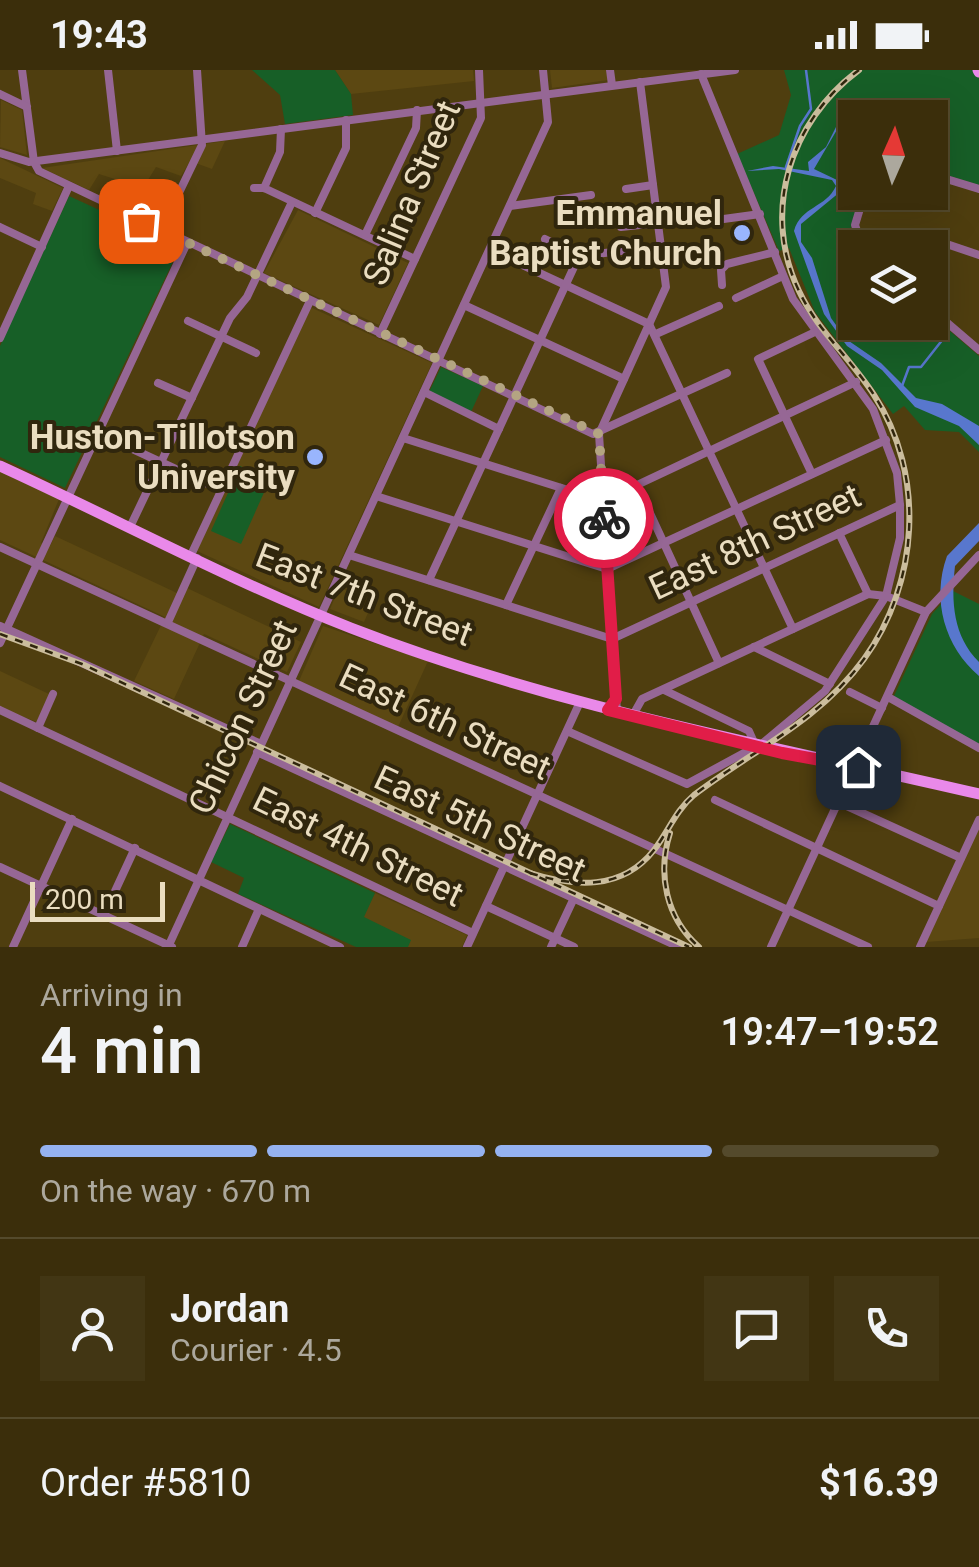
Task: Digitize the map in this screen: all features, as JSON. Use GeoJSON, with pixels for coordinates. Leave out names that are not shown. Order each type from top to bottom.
{"type":"FeatureCollection","features":[{"type":"Feature","properties":{"kind":"main road","name":"East 7th Street"},"geometry":{"type":"LineString","coordinates":[[3,467],[320,614],[580,702],[979,794]]}},
{"type":"Feature","properties":{"kind":"street"},"geometry":{"type":"LineString","coordinates":[[22,70],[34,162],[39,171],[438,362],[599,434],[727,373]]}},
{"type":"Feature","properties":{"kind":"street"},"geometry":{"type":"LineString","coordinates":[[108,70],[118,151]]}},
{"type":"Feature","properties":{"kind":"street"},"geometry":{"type":"LineString","coordinates":[[161,230],[203,139],[197,70]]}},
{"type":"Feature","properties":{"kind":"street","name":"Salina Street"},"geometry":{"type":"LineString","coordinates":[[380,334],[481,118],[478,70]]}},
{"type":"Feature","properties":{"kind":"street","name":"Chicon Street"},"geometry":{"type":"LineString","coordinates":[[170,946],[548,122],[544,70]]}},
{"type":"Feature","properties":{"kind":"street"},"geometry":{"type":"LineString","coordinates":[[610,70],[612,86]]}},
{"type":"Feature","properties":{"kind":"street"},"geometry":{"type":"LineString","coordinates":[[0,164],[1,153],[22,162],[34,162],[612,86],[674,74],[735,70]]}},
{"type":"Feature","properties":{"kind":"street"},"geometry":{"type":"LineString","coordinates":[[567,730],[687,784],[757,743],[830,684],[886,596],[900,538],[900,504],[886,440],[856,382],[815,332],[783,276],[701,74]]}},
{"type":"Feature","properties":{"kind":"street"},"geometry":{"type":"LineString","coordinates":[[614,707],[599,434],[666,287],[640,82]]}},
{"type":"Feature","properties":{"kind":"street"},"geometry":{"type":"LineString","coordinates":[[0,94],[27,107]]}},
{"type":"Feature","properties":{"kind":"street"},"geometry":{"type":"LineString","coordinates":[[365,235],[416,128],[417,110]]}},
{"type":"Feature","properties":{"kind":"street"},"geometry":{"type":"LineString","coordinates":[[315,213],[347,143],[346,120]]}},
{"type":"Feature","properties":{"kind":"street"},"geometry":{"type":"LineString","coordinates":[[281,129],[280,152],[259,188],[415,260]]}},
{"type":"Feature","properties":{"kind":"street"},"geometry":{"type":"LineString","coordinates":[[948,180],[979,189]]}},
{"type":"Feature","properties":{"kind":"street"},"geometry":{"type":"LineString","coordinates":[[626,188],[653,185]]}},
{"type":"Feature","properties":{"kind":"street"},"geometry":{"type":"LineString","coordinates":[[0,338],[69,186]]}},
{"type":"Feature","properties":{"kind":"street"},"geometry":{"type":"LineString","coordinates":[[510,206],[591,196]]}},
{"type":"Feature","properties":{"kind":"street"},"geometry":{"type":"LineString","coordinates":[[130,527],[221,337],[258,276],[292,202]]}},
{"type":"Feature","properties":{"kind":"street"},"geometry":{"type":"LineString","coordinates":[[709,222],[760,214]]}},
{"type":"Feature","properties":{"kind":"street"},"geometry":{"type":"LineString","coordinates":[[622,228],[658,223]]}},
{"type":"Feature","properties":{"kind":"street"},"geometry":{"type":"LineString","coordinates":[[0,227],[42,247]]}},
{"type":"Feature","properties":{"kind":"street"},"geometry":{"type":"LineString","coordinates":[[545,240],[578,256],[630,250],[662,254]]}},
{"type":"Feature","properties":{"kind":"street"},"geometry":{"type":"LineString","coordinates":[[0,644],[3,628],[37,564],[187,243]]}},
{"type":"Feature","properties":{"kind":"street"},"geometry":{"type":"LineString","coordinates":[[948,244],[979,255]]}},
{"type":"Feature","properties":{"kind":"street"},"geometry":{"type":"LineString","coordinates":[[490,250],[649,324],[794,628]]}},
{"type":"Feature","properties":{"kind":"street"},"geometry":{"type":"LineString","coordinates":[[722,285],[721,270],[728,264],[776,252]]}},
{"type":"Feature","properties":{"kind":"street"},"geometry":{"type":"LineString","coordinates":[[429,580],[578,256]]}},
{"type":"Feature","properties":{"kind":"street"},"geometry":{"type":"LineString","coordinates":[[736,298],[783,276]]}},
{"type":"Feature","properties":{"kind":"street"},"geometry":{"type":"LineString","coordinates":[[168,622],[222,490],[310,301]]}},
{"type":"Feature","properties":{"kind":"street"},"geometry":{"type":"LineString","coordinates":[[464,305],[624,380]]}},
{"type":"Feature","properties":{"kind":"street"},"geometry":{"type":"LineString","coordinates":[[656,334],[718,306]]}},
{"type":"Feature","properties":{"kind":"street"},"geometry":{"type":"LineString","coordinates":[[0,312],[10,317]]}},
{"type":"Feature","properties":{"kind":"street"},"geometry":{"type":"LineString","coordinates":[[188,321],[256,353]]}},
{"type":"Feature","properties":{"kind":"street"},"geometry":{"type":"LineString","coordinates":[[948,323],[979,350]]}},
{"type":"Feature","properties":{"kind":"street"},"geometry":{"type":"LineString","coordinates":[[812,474],[758,358],[815,332]]}},
{"type":"Feature","properties":{"kind":"street"},"geometry":{"type":"LineString","coordinates":[[158,382],[192,398]]}},
{"type":"Feature","properties":{"kind":"street"},"geometry":{"type":"LineString","coordinates":[[403,438],[603,500],[856,382]]}},
{"type":"Feature","properties":{"kind":"street"},"geometry":{"type":"LineString","coordinates":[[424,392],[500,429]]}},
{"type":"Feature","properties":{"kind":"street"},"geometry":{"type":"LineString","coordinates":[[98,434],[222,490]]}},
{"type":"Feature","properties":{"kind":"street"},"geometry":{"type":"LineString","coordinates":[[376,496],[607,569],[886,440]]}},
{"type":"Feature","properties":{"kind":"street"},"geometry":{"type":"LineString","coordinates":[[0,482],[3,467]]}},
{"type":"Feature","properties":{"kind":"street"},"geometry":{"type":"LineString","coordinates":[[638,486],[720,663]]}},
{"type":"Feature","properties":{"kind":"street"},"geometry":{"type":"LineString","coordinates":[[506,605],[561,488]]}},
{"type":"Feature","properties":{"kind":"street","name":"East 8th Street"},"geometry":{"type":"LineString","coordinates":[[612,639],[900,504]]}},
{"type":"Feature","properties":{"kind":"street"},"geometry":{"type":"LineString","coordinates":[[839,533],[868,594]]}},
{"type":"Feature","properties":{"kind":"street","name":"East 6th Street"},"geometry":{"type":"LineString","coordinates":[[0,546],[868,947]]}},
{"type":"Feature","properties":{"kind":"street"},"geometry":{"type":"LineString","coordinates":[[348,555],[612,639]]}},
{"type":"Feature","properties":{"kind":"street"},"geometry":{"type":"LineString","coordinates":[[771,947],[926,612],[943,590],[977,561]]}},
{"type":"Feature","properties":{"kind":"street"},"geometry":{"type":"LineString","coordinates":[[633,715],[638,702],[868,594],[886,596],[926,612]]}},
{"type":"Feature","properties":{"kind":"street","name":"East 5th Street"},"geometry":{"type":"LineString","coordinates":[[3,628],[679,947]]}},
{"type":"Feature","properties":{"kind":"street"},"geometry":{"type":"LineString","coordinates":[[754,647],[830,684]]}},
{"type":"Feature","properties":{"kind":"street"},"geometry":{"type":"LineString","coordinates":[[664,690],[748,731],[757,743]]}},
{"type":"Feature","properties":{"kind":"street"},"geometry":{"type":"LineString","coordinates":[[850,692],[882,708]]}},
{"type":"Feature","properties":{"kind":"street"},"geometry":{"type":"LineString","coordinates":[[38,728],[53,694]]}},
{"type":"Feature","properties":{"kind":"street"},"geometry":{"type":"LineString","coordinates":[[888,697],[979,748]]}},
{"type":"Feature","properties":{"kind":"street"},"geometry":{"type":"LineString","coordinates":[[470,940],[580,702]]}},
{"type":"Feature","properties":{"kind":"street","name":"East 4th Street"},"geometry":{"type":"LineString","coordinates":[[0,710],[228,815],[482,947]]}},
{"type":"Feature","properties":{"kind":"street"},"geometry":{"type":"LineString","coordinates":[[0,786],[260,909],[319,942],[340,947]]}},
{"type":"Feature","properties":{"kind":"street"},"geometry":{"type":"LineString","coordinates":[[715,800],[939,906]]}},
{"type":"Feature","properties":{"kind":"street"},"geometry":{"type":"LineString","coordinates":[[838,802],[961,858]]}},
{"type":"Feature","properties":{"kind":"street"},"geometry":{"type":"LineString","coordinates":[[13,947],[72,819]]}},
{"type":"Feature","properties":{"kind":"street"},"geometry":{"type":"LineString","coordinates":[[920,947],[979,820]]}},
{"type":"Feature","properties":{"kind":"street"},"geometry":{"type":"LineString","coordinates":[[104,915],[134,848]]}},
{"type":"Feature","properties":{"kind":"street"},"geometry":{"type":"LineString","coordinates":[[0,867],[170,946]]}},
{"type":"Feature","properties":{"kind":"street"},"geometry":{"type":"LineString","coordinates":[[553,943],[574,898]]}},
{"type":"Feature","properties":{"kind":"street"},"geometry":{"type":"LineString","coordinates":[[486,906],[553,943],[574,947]]}},
{"type":"Feature","properties":{"kind":"street"},"geometry":{"type":"LineString","coordinates":[[242,947],[260,909]]}},
{"type":"Feature","properties":{"kind":"shaded area"},"geometry":{"type":"Polygon","coordinates":[[[335,70],[473,70],[474,81],[351,94],[335,70]]]}},
{"type":"Feature","properties":{"kind":"shaded area"},"geometry":{"type":"Polygon","coordinates":[[[550,70],[606,70],[608,80],[552,88],[550,70]]]}},
{"type":"Feature","properties":{"kind":"shaded area"},"geometry":{"type":"Polygon","coordinates":[[[1,100],[22,110],[27,155],[0,147],[1,100]]]}},
{"type":"Feature","properties":{"kind":"shaded area"},"geometry":{"type":"Polygon","coordinates":[[[225,141],[212,169],[190,161],[181,176],[156,167],[143,188],[99,174],[89,190],[42,168],[225,141]]]}},
{"type":"Feature","properties":{"kind":"shaded area"},"geometry":{"type":"Polygon","coordinates":[[[0,158],[63,188],[52,211],[33,204],[36,193],[0,178],[0,158]]]}},
{"type":"Feature","properties":{"kind":"shaded area"},"geometry":{"type":"Polygon","coordinates":[[[298,210],[408,263],[379,325],[264,273],[298,210]]]}},
{"type":"Feature","properties":{"kind":"shaded area","name":"Huston-Tillotson University"},"geometry":{"type":"Polygon","coordinates":[[[310,307],[432,363],[319,607],[197,551],[310,307]]]}},
{"type":"Feature","properties":{"kind":"shaded area"},"geometry":{"type":"Polygon","coordinates":[[[0,470],[59,499],[41,543],[50,546],[55,536],[184,596],[187,588],[301,642],[287,672],[204,634],[174,699],[134,681],[165,617],[0,540],[0,470]]]}},
{"type":"Feature","properties":{"kind":"shaded area"},"geometry":{"type":"Polygon","coordinates":[[[339,588],[374,599],[364,622],[330,609],[339,588]]]}},
{"type":"Feature","properties":{"kind":"shaded area"},"geometry":{"type":"Polygon","coordinates":[[[323,626],[428,661],[398,727],[299,681],[323,626]]]}},
{"type":"Feature","properties":{"kind":"shaded area"},"geometry":{"type":"Polygon","coordinates":[[[0,671],[49,694],[37,722],[0,708],[0,671]]]}},
{"type":"Feature","properties":{"kind":"shaded area"},"geometry":{"type":"Polygon","coordinates":[[[979,828],[979,938],[926,942],[979,828]]]}},
{"type":"Feature","properties":{"kind":"shaded area"},"geometry":{"type":"Polygon","coordinates":[[[375,893],[467,935],[462,947],[363,947],[363,917],[375,893]]]}},
{"type":"Feature","properties":{"kind":"green space"},"geometry":{"type":"Polygon","coordinates":[[[252,70],[335,70],[351,94],[353,115],[285,124],[280,95],[252,70]]]}},
{"type":"Feature","properties":{"kind":"green space"},"geometry":{"type":"Polygon","coordinates":[[[784,70],[979,70],[979,185],[948,176],[948,100],[838,100],[838,210],[856,210],[852,230],[838,230],[838,340],[948,340],[948,329],[979,356],[979,452],[959,432],[925,430],[904,406],[893,414],[815,312],[789,248],[779,251],[737,154],[779,135],[791,95],[784,70]]]}},
{"type":"Feature","properties":{"kind":"green space"},"geometry":{"type":"Polygon","coordinates":[[[69,196],[180,247],[65,488],[0,457],[0,346],[69,196]]]}},
{"type":"Feature","properties":{"kind":"green space"},"geometry":{"type":"Polygon","coordinates":[[[441,367],[483,386],[471,412],[429,392],[441,367]]]}},
{"type":"Feature","properties":{"kind":"green space"},"geometry":{"type":"Polygon","coordinates":[[[240,466],[270,479],[241,544],[211,531],[240,466]]]}},
{"type":"Feature","properties":{"kind":"green space"},"geometry":{"type":"Polygon","coordinates":[[[953,591],[979,604],[979,744],[893,698],[932,614],[953,591]]]}},
{"type":"Feature","properties":{"kind":"green space"},"geometry":{"type":"Polygon","coordinates":[[[230,824],[375,893],[364,917],[411,940],[408,947],[356,947],[238,894],[244,878],[211,862],[230,824]]]}},
{"type":"Feature","properties":{"kind":"water"},"geometry":{"type":"Polygon","coordinates":[[[838,123],[838,128],[814,169],[837,180],[838,194],[801,224],[801,242],[812,258],[838,333],[824,314],[794,231],[802,217],[836,186],[832,180],[779,169],[747,171],[773,166],[809,171],[808,162],[826,147],[838,123]]]}},
{"type":"Feature","properties":{"kind":"water"},"geometry":{"type":"Polygon","coordinates":[[[843,340],[881,363],[916,398],[942,404],[979,426],[979,445],[959,426],[915,407],[882,370],[843,340]]]}},
{"type":"Feature","properties":{"kind":"water"},"geometry":{"type":"Polygon","coordinates":[[[979,523],[979,541],[955,566],[953,593],[959,630],[979,662],[979,676],[950,637],[940,589],[947,556],[979,523]]]}},
{"type":"Feature","properties":{"kind":"waterway"},"geometry":{"type":"LineString","coordinates":[[786,167],[800,126],[811,109],[806,70]]}},
{"type":"Feature","properties":{"kind":"waterway"},"geometry":{"type":"LineString","coordinates":[[902,386],[909,367],[921,367],[942,340]]}},
{"type":"Feature","properties":{"kind":"railway"},"geometry":{"type":"LineString","coordinates":[[530,873],[563,881],[596,882],[627,873],[641,863],[694,795],[806,717],[846,681],[882,629],[896,597],[909,528],[902,459],[891,426],[874,395],[815,319],[799,291],[788,261],[783,230],[783,200],[800,142],[815,115],[859,70]]}},
{"type":"Feature","properties":{"kind":"railway"},"geometry":{"type":"LineString","coordinates":[[0,634],[82,664],[689,947]]}},
{"type":"Feature","properties":{"kind":"railway"},"geometry":{"type":"LineString","coordinates":[[670,833],[664,864],[667,894],[679,923],[699,947]]}},
{"type":"Feature","properties":{"kind":"way so far"},"geometry":{"type":"LineString","coordinates":[[141,221],[599,434],[604,518]]}},
{"type":"Feature","properties":{"kind":"place","name":"Emmanuel Baptist Church"},"geometry":{"type":"Point","coordinates":[742,233]}},
{"type":"Feature","properties":{"kind":"place","name":"Huston-Tillotson University"},"geometry":{"type":"Point","coordinates":[315,457]}},
{"type":"Feature","properties":{"kind":"route"},"geometry":{"type":"LineString","coordinates":[[604,518],[616,699],[608,710],[782,753],[858,767]]}}]}
